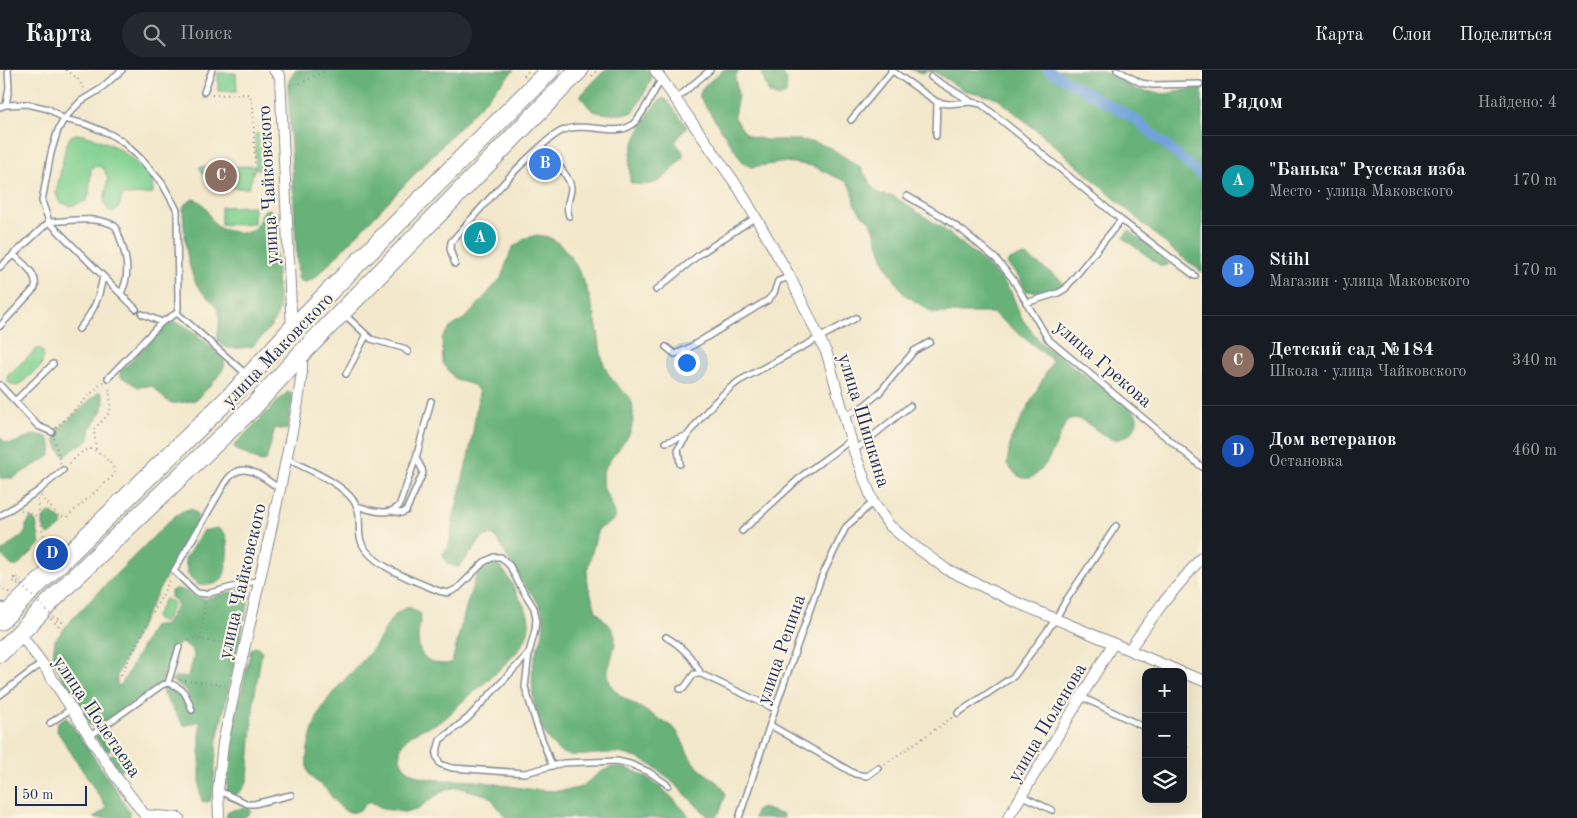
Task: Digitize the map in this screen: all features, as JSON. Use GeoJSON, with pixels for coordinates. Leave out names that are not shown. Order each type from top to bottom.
{"type":"FeatureCollection","features":[{"type":"Feature","properties":{"kind":"highway","name":"улица Маковского"},"geometry":{"type":"LineString","coordinates":[[2,610],[249,377],[292,329],[550,70]]}},
{"type":"Feature","properties":{"kind":"highway","name":"улица Маковского"},"geometry":{"type":"LineString","coordinates":[[0,653],[72,580],[253,407],[302,353],[579,70]]}},
{"type":"Feature","properties":{"kind":"street","name":"улица Шишкина"},"geometry":{"type":"LineString","coordinates":[[655,70],[731,177],[790,276],[827,354],[854,451],[873,502],[890,525],[909,542],[946,569],[1055,620],[1172,668]]}},
{"type":"Feature","properties":{"kind":"street","name":"улица Чайковского"},"geometry":{"type":"LineString","coordinates":[[280,76],[292,329]]}},
{"type":"Feature","properties":{"kind":"street","name":"улица Чайковского"},"geometry":{"type":"LineString","coordinates":[[218,818],[218,790],[222,744],[298,402],[302,372],[302,353]]}},
{"type":"Feature","properties":{"kind":"street"},"geometry":{"type":"LineString","coordinates":[[1129,650],[1202,557]]}},
{"type":"Feature","properties":{"kind":"street","name":"улица Полетаева"},"geometry":{"type":"LineString","coordinates":[[20,634],[42,663],[144,817]]}},
{"type":"Feature","properties":{"kind":"street","name":"улица Поленова"},"geometry":{"type":"LineString","coordinates":[[1008,818],[1113,644]]}},
{"type":"Feature","properties":{"kind":"street","name":"улица Шишкина"},"geometry":{"type":"LineString","coordinates":[[1187,674],[1202,680]]}},
{"type":"Feature","properties":{"kind":"street"},"geometry":{"type":"LineString","coordinates":[[144,817],[179,818]]}},
{"type":"Feature","properties":{"kind":"lane"},"geometry":{"type":"LineString","coordinates":[[6,105],[9,87],[8,70]]}},
{"type":"Feature","properties":{"kind":"lane"},"geometry":{"type":"LineString","coordinates":[[122,70],[81,101],[64,119],[58,130],[51,153],[42,201],[49,222],[136,309]]}},
{"type":"Feature","properties":{"kind":"lane"},"geometry":{"type":"LineString","coordinates":[[204,92],[212,70]]}},
{"type":"Feature","properties":{"kind":"lane"},"geometry":{"type":"LineString","coordinates":[[676,99],[710,70]]}},
{"type":"Feature","properties":{"kind":"lane"},"geometry":{"type":"LineString","coordinates":[[851,120],[892,70],[937,102],[981,104],[1122,220],[1195,276]]}},
{"type":"Feature","properties":{"kind":"lane"},"geometry":{"type":"LineString","coordinates":[[1117,70],[1141,83],[1153,85],[1200,84]]}},
{"type":"Feature","properties":{"kind":"lane"},"geometry":{"type":"LineString","coordinates":[[931,77],[970,102]]}},
{"type":"Feature","properties":{"kind":"lane"},"geometry":{"type":"LineString","coordinates":[[455,264],[450,249],[451,242],[501,184],[541,146],[566,128],[586,126],[621,130],[629,127],[641,114],[662,80]]}},
{"type":"Feature","properties":{"kind":"lane"},"geometry":{"type":"LineString","coordinates":[[936,136],[937,102]]}},
{"type":"Feature","properties":{"kind":"lane"},"geometry":{"type":"LineString","coordinates":[[0,107],[27,104],[54,111],[64,119],[102,130],[123,142],[141,159],[169,194],[177,210],[177,313],[249,377]]}},
{"type":"Feature","properties":{"kind":"lane"},"geometry":{"type":"LineString","coordinates":[[541,146],[570,181],[571,191],[566,207],[568,216]]}},
{"type":"Feature","properties":{"kind":"lane","name":"улица Грекова"},"geometry":{"type":"LineString","coordinates":[[907,196],[963,231],[996,259],[1012,278],[1048,339],[1202,467]]}},
{"type":"Feature","properties":{"kind":"lane"},"geometry":{"type":"LineString","coordinates":[[656,290],[700,254],[756,217]]}},
{"type":"Feature","properties":{"kind":"lane"},"geometry":{"type":"LineString","coordinates":[[0,267],[49,222],[77,220],[104,222],[116,227],[128,272],[126,284],[121,293]]}},
{"type":"Feature","properties":{"kind":"lane"},"geometry":{"type":"LineString","coordinates":[[1026,303],[1058,293],[1065,288],[1122,220]]}},
{"type":"Feature","properties":{"kind":"lane"},"geometry":{"type":"LineString","coordinates":[[0,326],[35,288],[35,276],[13,254]]}},
{"type":"Feature","properties":{"kind":"lane"},"geometry":{"type":"LineString","coordinates":[[79,329],[94,311],[103,276]]}},
{"type":"Feature","properties":{"kind":"lane"},"geometry":{"type":"LineString","coordinates":[[666,347],[675,354],[687,350],[768,300],[774,292],[778,281],[790,276]]}},
{"type":"Feature","properties":{"kind":"lane"},"geometry":{"type":"LineString","coordinates":[[342,312],[366,336],[376,341],[403,348],[408,352]]}},
{"type":"Feature","properties":{"kind":"lane"},"geometry":{"type":"LineString","coordinates":[[108,378],[162,322],[177,313]]}},
{"type":"Feature","properties":{"kind":"lane"},"geometry":{"type":"LineString","coordinates":[[142,314],[162,322]]}},
{"type":"Feature","properties":{"kind":"lane"},"geometry":{"type":"LineString","coordinates":[[680,464],[678,449],[686,436],[710,407],[734,385],[856,318]]}},
{"type":"Feature","properties":{"kind":"lane"},"geometry":{"type":"LineString","coordinates":[[346,374],[366,336]]}},
{"type":"Feature","properties":{"kind":"lane"},"geometry":{"type":"LineString","coordinates":[[845,416],[865,405],[879,393],[914,351],[930,342]]}},
{"type":"Feature","properties":{"kind":"lane"},"geometry":{"type":"LineString","coordinates":[[15,401],[53,364]]}},
{"type":"Feature","properties":{"kind":"lane"},"geometry":{"type":"LineString","coordinates":[[0,385],[38,426],[52,432]]}},
{"type":"Feature","properties":{"kind":"lane"},"geometry":{"type":"LineString","coordinates":[[391,511],[399,506],[416,458],[431,401]]}},
{"type":"Feature","properties":{"kind":"lane"},"geometry":{"type":"LineString","coordinates":[[854,451],[910,406]]}},
{"type":"Feature","properties":{"kind":"lane"},"geometry":{"type":"LineString","coordinates":[[666,442],[686,436]]}},
{"type":"Feature","properties":{"kind":"lane"},"geometry":{"type":"LineString","coordinates":[[742,531],[802,475],[851,440]]}},
{"type":"Feature","properties":{"kind":"lane"},"geometry":{"type":"LineString","coordinates":[[286,458],[330,482],[347,494],[357,506],[362,542],[385,567],[439,592],[448,593],[458,588],[484,562],[494,556],[501,558],[510,566],[534,608],[536,618],[535,630],[529,653],[525,687],[552,766]]}},
{"type":"Feature","properties":{"kind":"lane"},"geometry":{"type":"LineString","coordinates":[[357,506],[376,512],[391,511],[402,513],[406,511],[422,473],[422,468],[416,458]]}},
{"type":"Feature","properties":{"kind":"lane"},"geometry":{"type":"LineString","coordinates":[[0,516],[36,492],[63,470]]}},
{"type":"Feature","properties":{"kind":"lane"},"geometry":{"type":"LineString","coordinates":[[259,579],[206,594],[197,593],[174,571],[225,483],[232,475],[247,470],[262,476],[280,489]]}},
{"type":"Feature","properties":{"kind":"lane","name":"улица Репина"},"geometry":{"type":"LineString","coordinates":[[739,818],[821,578],[846,527],[873,502]]}},
{"type":"Feature","properties":{"kind":"lane"},"geometry":{"type":"LineString","coordinates":[[958,713],[1014,676],[1055,620],[1116,526]]}},
{"type":"Feature","properties":{"kind":"lane"},"geometry":{"type":"LineString","coordinates":[[666,637],[680,645],[695,663],[701,674]]}},
{"type":"Feature","properties":{"kind":"lane"},"geometry":{"type":"LineString","coordinates":[[168,683],[179,647]]}},
{"type":"Feature","properties":{"kind":"lane"},"geometry":{"type":"LineString","coordinates":[[529,653],[468,718],[440,740],[436,755],[440,764],[452,768],[525,773],[563,763],[617,761],[649,772],[668,785]]}},
{"type":"Feature","properties":{"kind":"lane"},"geometry":{"type":"LineString","coordinates":[[0,695],[42,663]]}},
{"type":"Feature","properties":{"kind":"lane"},"geometry":{"type":"LineString","coordinates":[[680,690],[684,688],[694,674],[701,674],[775,709]]}},
{"type":"Feature","properties":{"kind":"lane"},"geometry":{"type":"LineString","coordinates":[[90,737],[162,685],[168,683],[177,685],[185,692],[192,710]]}},
{"type":"Feature","properties":{"kind":"lane"},"geometry":{"type":"LineString","coordinates":[[1082,697],[1142,726]]}},
{"type":"Feature","properties":{"kind":"lane"},"geometry":{"type":"LineString","coordinates":[[50,723],[71,708]]}},
{"type":"Feature","properties":{"kind":"lane"},"geometry":{"type":"LineString","coordinates":[[770,725],[855,774],[866,776],[878,768]]}},
{"type":"Feature","properties":{"kind":"lane"},"geometry":{"type":"LineString","coordinates":[[218,790],[248,804],[292,795]]}},
{"type":"Feature","properties":{"kind":"lane"},"geometry":{"type":"LineString","coordinates":[[1022,796],[1052,810]]}},
{"type":"Feature","properties":{"kind":"path"},"geometry":{"type":"LineString","coordinates":[[66,70],[77,78],[90,96]]}},
{"type":"Feature","properties":{"kind":"path"},"geometry":{"type":"LineString","coordinates":[[280,76],[301,83],[327,70]]}},
{"type":"Feature","properties":{"kind":"path"},"geometry":{"type":"LineString","coordinates":[[204,92],[205,95],[250,96],[253,106],[255,166]]}},
{"type":"Feature","properties":{"kind":"path"},"geometry":{"type":"LineString","coordinates":[[60,460],[52,432],[108,378]]}},
{"type":"Feature","properties":{"kind":"path"},"geometry":{"type":"LineString","coordinates":[[36,492],[59,516],[67,517],[112,477],[114,468],[96,449],[94,429],[107,417],[110,410],[108,378]]}},
{"type":"Feature","properties":{"kind":"path"},"geometry":{"type":"LineString","coordinates":[[63,470],[84,451],[91,448],[96,449]]}},
{"type":"Feature","properties":{"kind":"path"},"geometry":{"type":"LineString","coordinates":[[36,492],[43,534],[55,550]]}},
{"type":"Feature","properties":{"kind":"path"},"geometry":{"type":"LineString","coordinates":[[15,506],[27,513],[40,517]]}},
{"type":"Feature","properties":{"kind":"path"},"geometry":{"type":"LineString","coordinates":[[121,675],[174,571]]}},
{"type":"Feature","properties":{"kind":"path"},"geometry":{"type":"LineString","coordinates":[[14,578],[23,582]]}},
{"type":"Feature","properties":{"kind":"path"},"geometry":{"type":"LineString","coordinates":[[14,578],[19,586]]}},
{"type":"Feature","properties":{"kind":"path"},"geometry":{"type":"LineString","coordinates":[[14,578],[60,624]]}},
{"type":"Feature","properties":{"kind":"path"},"geometry":{"type":"LineString","coordinates":[[0,587],[8,593],[13,592]]}},
{"type":"Feature","properties":{"kind":"path"},"geometry":{"type":"LineString","coordinates":[[0,594],[4,591]]}},
{"type":"Feature","properties":{"kind":"path"},"geometry":{"type":"LineString","coordinates":[[201,640],[206,594]]}},
{"type":"Feature","properties":{"kind":"path"},"geometry":{"type":"LineString","coordinates":[[56,615],[60,624]]}},
{"type":"Feature","properties":{"kind":"path"},"geometry":{"type":"LineString","coordinates":[[51,619],[60,624]]}},
{"type":"Feature","properties":{"kind":"path"},"geometry":{"type":"LineString","coordinates":[[179,647],[186,641],[194,639],[244,645]]}},
{"type":"Feature","properties":{"kind":"path"},"geometry":{"type":"LineString","coordinates":[[168,683],[180,680],[235,686]]}},
{"type":"Feature","properties":{"kind":"path"},"geometry":{"type":"LineString","coordinates":[[878,768],[958,713]]}},
{"type":"Feature","properties":{"kind":"path"},"geometry":{"type":"LineString","coordinates":[[108,754],[120,747]]}},
{"type":"Feature","properties":{"kind":"green space"},"geometry":{"type":"Polygon","coordinates":[[[295,70],[514,70],[314,279],[301,282],[298,278],[288,90],[289,81],[295,70]]]}},
{"type":"Feature","properties":{"kind":"green space"},"geometry":{"type":"Polygon","coordinates":[[[605,70],[648,70],[651,74],[651,81],[634,112],[613,114],[596,112],[581,97],[605,70]]]}},
{"type":"Feature","properties":{"kind":"green space"},"geometry":{"type":"Polygon","coordinates":[[[723,70],[739,70],[735,77],[738,96],[734,116],[749,136],[766,140],[800,140],[831,148],[861,168],[875,191],[882,195],[893,196],[942,228],[976,255],[1003,281],[1011,292],[1022,319],[1041,343],[1136,414],[1137,422],[1130,434],[1122,438],[1113,439],[1101,434],[1089,424],[1076,418],[1071,419],[1066,422],[1050,456],[1036,475],[1027,478],[1017,475],[1007,464],[1011,439],[1052,360],[993,313],[933,313],[904,294],[886,266],[871,221],[863,216],[855,205],[852,190],[847,182],[812,166],[787,162],[751,167],[744,164],[699,96],[703,87],[723,70]]]}},
{"type":"Feature","properties":{"kind":"green space"},"geometry":{"type":"Polygon","coordinates":[[[759,70],[781,70],[787,80],[786,94],[778,96],[769,93],[759,70]]]}},
{"type":"Feature","properties":{"kind":"green space"},"geometry":{"type":"Polygon","coordinates":[[[911,70],[1100,70],[1137,90],[1165,94],[1197,88],[1202,89],[1202,272],[1174,251],[1047,139],[997,98],[963,90],[935,72],[928,71],[922,73],[911,70]]]}},
{"type":"Feature","properties":{"kind":"green space"},"geometry":{"type":"Polygon","coordinates":[[[218,73],[236,73],[237,91],[218,91],[218,73]]]}},
{"type":"Feature","properties":{"kind":"green space"},"geometry":{"type":"Polygon","coordinates":[[[662,99],[666,99],[686,125],[686,128],[675,142],[683,152],[683,157],[667,175],[656,183],[641,185],[631,183],[630,169],[633,147],[646,119],[654,106],[662,99]]]}},
{"type":"Feature","properties":{"kind":"green space"},"geometry":{"type":"Polygon","coordinates":[[[77,134],[101,140],[127,155],[152,179],[153,193],[124,195],[121,197],[116,211],[108,210],[104,202],[108,179],[104,169],[98,166],[91,169],[89,195],[86,201],[71,206],[59,202],[56,193],[66,145],[71,136],[77,134]]]}},
{"type":"Feature","properties":{"kind":"green space"},"geometry":{"type":"Polygon","coordinates":[[[255,134],[265,134],[266,169],[256,169],[255,134]]]}},
{"type":"Feature","properties":{"kind":"green space"},"geometry":{"type":"Polygon","coordinates":[[[255,166],[249,188],[213,188],[199,167],[255,166]]]}},
{"type":"Feature","properties":{"kind":"green space"},"geometry":{"type":"Polygon","coordinates":[[[193,199],[202,203],[218,227],[243,233],[253,230],[265,210],[271,210],[274,226],[279,309],[265,334],[252,347],[230,348],[218,342],[219,312],[197,285],[188,258],[183,209],[185,204],[193,199]]]}},
{"type":"Feature","properties":{"kind":"green space"},"geometry":{"type":"Polygon","coordinates":[[[254,206],[254,224],[221,225],[221,207],[254,206]]]}},
{"type":"Feature","properties":{"kind":"green space"},"geometry":{"type":"Polygon","coordinates":[[[1128,231],[1167,261],[1168,265],[1161,266],[1123,238],[1128,231]]]}},
{"type":"Feature","properties":{"kind":"green space"},"geometry":{"type":"Polygon","coordinates":[[[537,235],[548,237],[559,243],[576,265],[592,307],[604,365],[613,380],[629,396],[632,406],[633,422],[629,434],[606,467],[602,478],[615,518],[598,529],[587,571],[588,585],[596,611],[611,627],[615,636],[608,678],[612,687],[621,696],[674,728],[693,762],[724,790],[726,795],[715,818],[710,818],[666,776],[647,762],[618,753],[570,755],[559,751],[544,732],[535,707],[533,694],[532,681],[535,653],[542,639],[544,627],[542,610],[519,578],[496,537],[490,535],[483,537],[459,567],[447,564],[443,554],[449,546],[471,444],[479,392],[474,385],[456,380],[443,364],[442,338],[450,328],[468,316],[501,278],[512,248],[526,238],[537,235]]]}},
{"type":"Feature","properties":{"kind":"green space"},"geometry":{"type":"Polygon","coordinates":[[[1022,256],[1028,257],[1061,280],[1063,284],[1061,288],[1048,292],[1025,291],[1020,278],[1007,264],[1009,260],[1022,256]]]}},
{"type":"Feature","properties":{"kind":"green space"},"geometry":{"type":"Polygon","coordinates":[[[172,322],[179,323],[193,331],[224,360],[224,367],[198,398],[180,403],[172,403],[166,400],[151,386],[138,387],[120,376],[120,372],[172,322]]]}},
{"type":"Feature","properties":{"kind":"green space"},"geometry":{"type":"Polygon","coordinates":[[[37,349],[41,349],[44,355],[41,366],[17,386],[9,383],[8,375],[37,349]]]}},
{"type":"Feature","properties":{"kind":"green space"},"geometry":{"type":"Polygon","coordinates":[[[101,392],[104,403],[93,424],[88,441],[63,455],[56,443],[55,436],[57,430],[101,392]]]}},
{"type":"Feature","properties":{"kind":"green space"},"geometry":{"type":"Polygon","coordinates":[[[287,392],[292,394],[293,398],[287,429],[275,428],[266,461],[261,462],[237,450],[234,447],[235,444],[287,392]]]}},
{"type":"Feature","properties":{"kind":"green space"},"geometry":{"type":"Polygon","coordinates":[[[34,435],[43,436],[49,440],[51,443],[50,456],[13,478],[0,478],[0,437],[5,442],[11,444],[34,435]]]}},
{"type":"Feature","properties":{"kind":"green space"},"geometry":{"type":"Polygon","coordinates":[[[191,509],[197,516],[197,527],[171,568],[150,608],[117,675],[117,683],[118,686],[122,684],[153,626],[164,626],[166,624],[177,605],[177,602],[171,597],[171,591],[179,589],[204,599],[246,588],[249,591],[250,594],[217,740],[213,791],[210,801],[206,802],[202,801],[200,792],[200,721],[184,726],[162,692],[164,687],[168,685],[179,688],[193,711],[187,691],[171,680],[175,677],[188,676],[194,655],[191,648],[180,643],[173,648],[162,682],[96,727],[90,725],[65,684],[53,656],[55,640],[72,619],[165,525],[180,513],[191,509]]]}},
{"type":"Feature","properties":{"kind":"green space"},"geometry":{"type":"Polygon","coordinates":[[[50,512],[63,523],[49,535],[44,529],[43,522],[44,517],[50,512]]]}},
{"type":"Feature","properties":{"kind":"green space"},"geometry":{"type":"Polygon","coordinates":[[[31,518],[36,522],[40,544],[18,566],[12,566],[2,556],[1,552],[26,532],[26,525],[31,518]]]}},
{"type":"Feature","properties":{"kind":"green space"},"geometry":{"type":"Polygon","coordinates":[[[217,528],[224,533],[227,540],[225,572],[221,580],[216,583],[198,585],[188,575],[185,559],[203,531],[217,528]]]}},
{"type":"Feature","properties":{"kind":"green space"},"geometry":{"type":"Polygon","coordinates":[[[494,563],[505,573],[526,610],[529,619],[527,635],[508,661],[448,715],[408,737],[403,743],[400,757],[405,767],[414,774],[428,779],[477,781],[535,790],[557,791],[578,788],[607,769],[618,767],[639,773],[649,779],[668,794],[690,818],[506,818],[491,798],[458,787],[444,790],[417,809],[404,812],[384,809],[369,801],[358,811],[349,812],[340,807],[326,789],[311,777],[307,766],[307,754],[318,715],[331,695],[376,645],[391,619],[409,607],[421,614],[418,642],[422,654],[426,659],[436,663],[445,664],[452,662],[473,585],[483,565],[494,563]]]}},
{"type":"Feature","properties":{"kind":"green space"},"geometry":{"type":"Polygon","coordinates":[[[165,599],[174,603],[164,623],[155,618],[165,599]]]}},
{"type":"Feature","properties":{"kind":"green space"},"geometry":{"type":"Polygon","coordinates":[[[255,647],[262,651],[254,699],[248,779],[242,790],[232,796],[227,793],[229,747],[251,649],[255,647]]]}},
{"type":"Feature","properties":{"kind":"green space"},"geometry":{"type":"Polygon","coordinates":[[[66,717],[119,794],[129,811],[130,818],[93,818],[107,808],[57,731],[58,722],[66,717]]]}},
{"type":"Feature","properties":{"kind":"green space"},"geometry":{"type":"Polygon","coordinates":[[[106,729],[117,745],[107,752],[95,737],[106,729]]]}},
{"type":"Feature","properties":{"kind":"green space"},"geometry":{"type":"Polygon","coordinates":[[[119,749],[129,764],[120,771],[109,757],[119,749]]]}},
{"type":"Feature","properties":{"kind":"green space"},"geometry":{"type":"Polygon","coordinates":[[[249,807],[251,812],[243,818],[226,818],[228,811],[249,807]]]}},
{"type":"Feature","properties":{"kind":"green space"},"geometry":{"type":"Polygon","coordinates":[[[762,808],[783,815],[784,818],[754,818],[757,810],[762,808]]]}},
{"type":"Feature","properties":{"kind":"waterway"},"geometry":{"type":"LineString","coordinates":[[1048,70],[1135,119],[1202,176]]}},
{"type":"Feature","properties":{"kind":"place","name":"Stihl"},"geometry":{"type":"Point","coordinates":[545,164]}},
{"type":"Feature","properties":{"kind":"place","name":"Детский сад №184"},"geometry":{"type":"Point","coordinates":[221,176]}},
{"type":"Feature","properties":{"kind":"place","name":"\"Банька\" Русская изба"},"geometry":{"type":"Point","coordinates":[480,238]}},
{"type":"Feature","properties":{"kind":"place","name":"Дом ветеранов"},"geometry":{"type":"Point","coordinates":[52,554]}}]}
